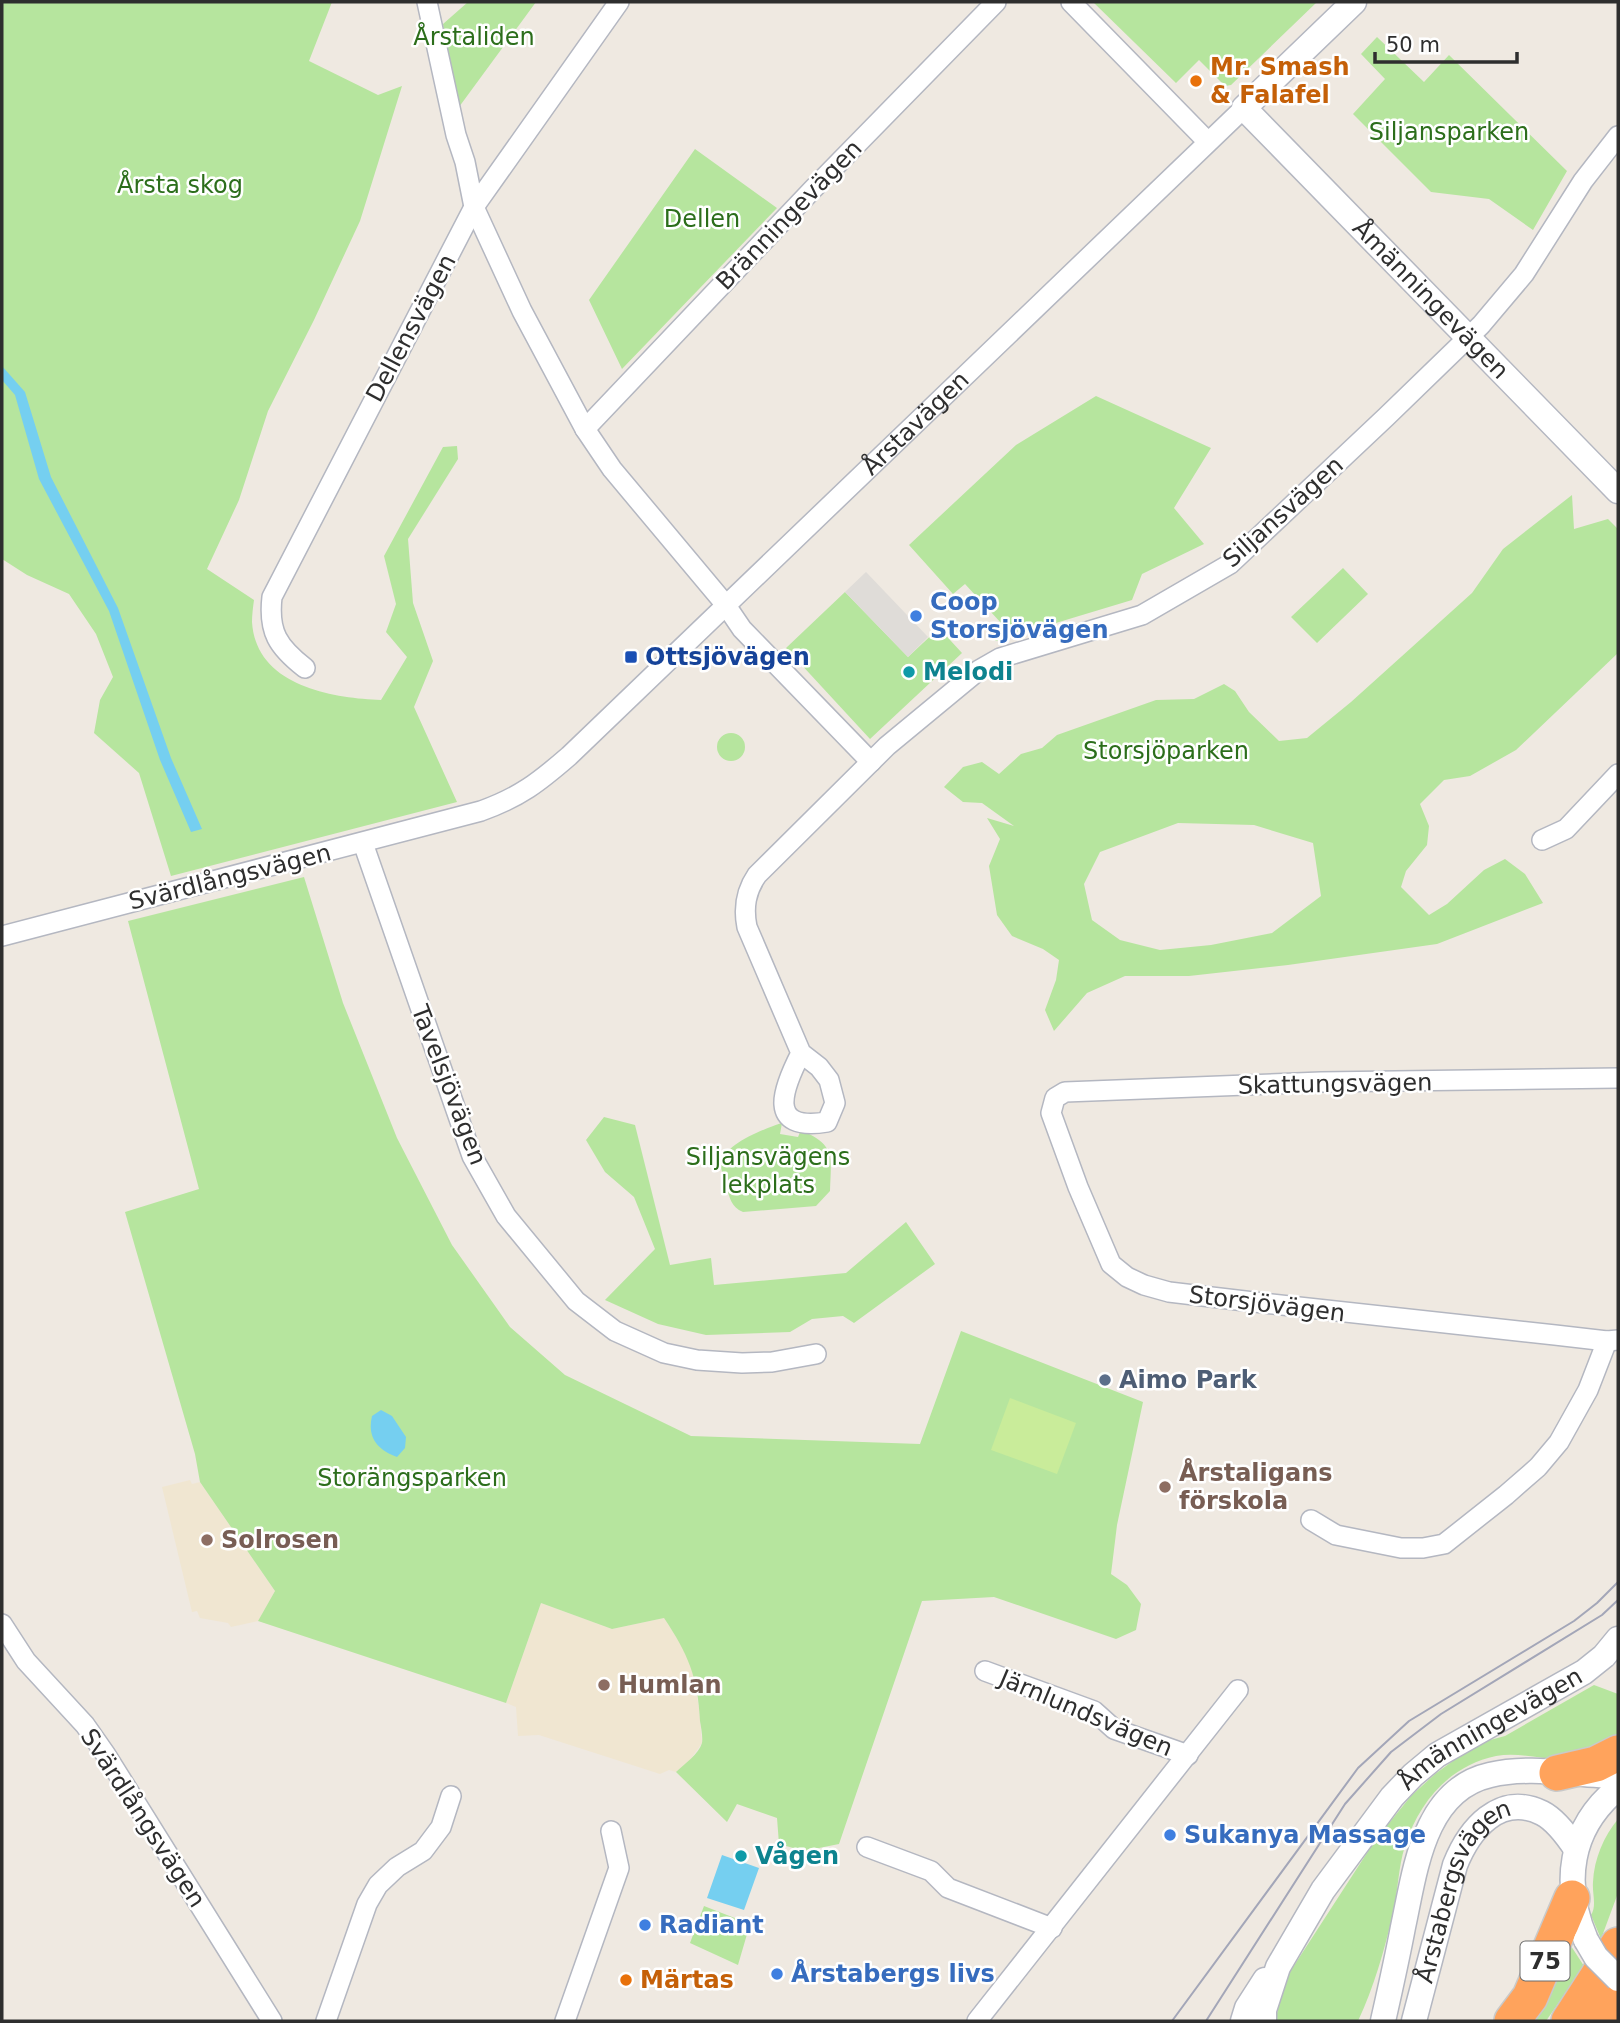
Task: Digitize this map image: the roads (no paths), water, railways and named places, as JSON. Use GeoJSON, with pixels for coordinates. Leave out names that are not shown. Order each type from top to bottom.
{"type":"FeatureCollection","features":[{"type":"Feature","properties":{"kind":"highway"},"geometry":{"type":"LineString","coordinates":[[1557,1773],[1596,1765],[1618,1754]]}},
{"type":"Feature","properties":{"kind":"highway","name":"75"},"geometry":{"type":"LineString","coordinates":[[1512,2021],[1530,1997],[1572,1898]]}},
{"type":"Feature","properties":{"kind":"highway","name":"75"},"geometry":{"type":"LineString","coordinates":[[1569,2021],[1602,1943]]}},
{"type":"Feature","properties":{"kind":"highway"},"geometry":{"type":"LineString","coordinates":[[1606,2021],[1618,2003]]}},
{"type":"Feature","properties":{"kind":"street"},"geometry":{"type":"LineString","coordinates":[[427,2],[474,207],[522,311],[585,429],[612,469],[725,604],[742,629],[871,762]]}},
{"type":"Feature","properties":{"kind":"street","name":"Dellensvägen"},"geometry":{"type":"LineString","coordinates":[[305,668],[277,641],[270,612],[272,597],[474,207],[619,2]]}},
{"type":"Feature","properties":{"kind":"street","name":"Bränningevägen"},"geometry":{"type":"LineString","coordinates":[[585,429],[813,189],[996,2]]}},
{"type":"Feature","properties":{"kind":"street"},"geometry":{"type":"LineString","coordinates":[[1071,2],[1208,142]]}},
{"type":"Feature","properties":{"kind":"street","name":"Årstavägen"},"geometry":{"type":"LineString","coordinates":[[458,817],[507,802],[530,789],[569,755],[1354,2]]}},
{"type":"Feature","properties":{"kind":"street","name":"Åmänningevägen"},"geometry":{"type":"LineString","coordinates":[[1244,108],[1618,491]]}},
{"type":"Feature","properties":{"kind":"street","name":"Siljansvägen"},"geometry":{"type":"LineString","coordinates":[[801,1053],[744,915],[750,884],[762,869],[887,746],[979,670],[1000,658],[1142,615],[1230,564],[1467,338],[1524,274],[1588,175],[1618,136]]}},
{"type":"Feature","properties":{"kind":"street"},"geometry":{"type":"LineString","coordinates":[[1542,840],[1566,829],[1618,774]]}},
{"type":"Feature","properties":{"kind":"street","name":"Svärdlångsvägen"},"geometry":{"type":"LineString","coordinates":[[2,936],[458,817]]}},
{"type":"Feature","properties":{"kind":"street","name":"Tavelsjövägen"},"geometry":{"type":"LineString","coordinates":[[363,843],[472,1156],[506,1216],[576,1301],[615,1331],[664,1353],[697,1360],[742,1363],[772,1362],[816,1353]]}},
{"type":"Feature","properties":{"kind":"street","name":"Skattungsvägen"},"geometry":{"type":"LineString","coordinates":[[1055,1098],[1065,1092],[1321,1082],[1618,1078]]}},
{"type":"Feature","properties":{"kind":"street","name":"Storsjövägen"},"geometry":{"type":"LineString","coordinates":[[1055,1098],[1051,1113],[1078,1187],[1111,1264],[1127,1277],[1169,1292],[1613,1340],[1559,1442],[1538,1467],[1444,1544],[1401,1548],[1336,1535],[1311,1520]]}},
{"type":"Feature","properties":{"kind":"street","name":"Svärdlångsvägen"},"geometry":{"type":"LineString","coordinates":[[2,1624],[26,1661],[85,1725],[106,1755],[272,2021]]}},
{"type":"Feature","properties":{"kind":"street","name":"Åmänningevägen"},"geometry":{"type":"LineString","coordinates":[[1264,2021],[1264,2010],[1278,1967],[1323,1890],[1392,1797],[1437,1755],[1584,1672],[1604,1656],[1618,1639]]}},
{"type":"Feature","properties":{"kind":"street","name":"Järnlundsvägen"},"geometry":{"type":"LineString","coordinates":[[985,1671],[1094,1711],[1114,1728],[1188,1755]]}},
{"type":"Feature","properties":{"kind":"street","name":"Järnlundsvägen"},"geometry":{"type":"LineString","coordinates":[[977,2021],[1238,1690]]}},
{"type":"Feature","properties":{"kind":"street","name":"Årstabergsvägen"},"geometry":{"type":"LineString","coordinates":[[1382,2021],[1415,1868],[1431,1822],[1448,1798],[1466,1784],[1489,1775],[1523,1771],[1618,1776]]}},
{"type":"Feature","properties":{"kind":"street"},"geometry":{"type":"LineString","coordinates":[[1618,1788],[1590,1819],[1576,1849],[1572,1873],[1572,1898],[1578,1922],[1602,1943],[1596,1957],[1618,1979]]}},
{"type":"Feature","properties":{"kind":"street"},"geometry":{"type":"LineString","coordinates":[[326,2021],[367,1904],[378,1885],[397,1867],[423,1851],[441,1827],[451,1796]]}},
{"type":"Feature","properties":{"kind":"street","name":"Årstabergsvägen"},"geometry":{"type":"LineString","coordinates":[[1414,2021],[1455,1865],[1464,1843],[1479,1824],[1502,1811],[1526,1808],[1544,1814],[1565,1833],[1576,1849]]}},
{"type":"Feature","properties":{"kind":"street"},"geometry":{"type":"LineString","coordinates":[[565,2021],[619,1868],[611,1831]]}},
{"type":"Feature","properties":{"kind":"street"},"geometry":{"type":"LineString","coordinates":[[867,1847],[931,1871],[948,1888],[1052,1928]]}},
{"type":"Feature","properties":{"kind":"street","name":"Åmänningevägen"},"geometry":{"type":"LineString","coordinates":[[1243,2021],[1262,1982],[1278,1967]]}},
{"type":"Feature","properties":{"kind":"street"},"geometry":{"type":"LineString","coordinates":[[1365,2021],[1395,1967]]}},
{"type":"Feature","properties":{"kind":"water"},"geometry":{"type":"Polygon","coordinates":[[[2,366],[25,392],[51,477],[118,608],[171,758],[202,829],[191,832],[160,760],[109,611],[39,479],[15,395],[2,380],[2,366]]]}},
{"type":"Feature","properties":{"kind":"water"},"geometry":{"type":"Polygon","coordinates":[[[381,1410],[392,1416],[406,1437],[405,1448],[397,1457],[384,1451],[372,1436],[372,1416],[381,1410]]]}},
{"type":"Feature","properties":{"kind":"water"},"geometry":{"type":"Polygon","coordinates":[[[722,1855],[759,1868],[744,1910],[707,1898],[722,1855]]]}},
{"type":"Feature","properties":{"kind":"tram line"},"geometry":{"type":"LineString","coordinates":[[1172,2021],[1358,1768],[1409,1721],[1574,1621],[1618,1582]]}},
{"type":"Feature","properties":{"kind":"tram line"},"geometry":{"type":"LineString","coordinates":[[1206,2021],[1345,1804],[1391,1752],[1441,1714],[1602,1615],[1618,1600]]}},
{"type":"Feature","properties":{"kind":"place","name":"Mr. Smash & Falafel"},"geometry":{"type":"Point","coordinates":[1196,81]}},
{"type":"Feature","properties":{"kind":"place","name":"Coop Storsjövägen"},"geometry":{"type":"Point","coordinates":[916,616]}},
{"type":"Feature","properties":{"kind":"place","name":"Ottsjövägen"},"geometry":{"type":"Point","coordinates":[631,657]}},
{"type":"Feature","properties":{"kind":"place","name":"Melodi"},"geometry":{"type":"Point","coordinates":[909,672]}},
{"type":"Feature","properties":{"kind":"place","name":"Aimo Park"},"geometry":{"type":"Point","coordinates":[1105,1380]}},
{"type":"Feature","properties":{"kind":"place","name":"Årstaligans förskola"},"geometry":{"type":"Point","coordinates":[1165,1487]}},
{"type":"Feature","properties":{"kind":"place","name":"Solrosen"},"geometry":{"type":"Point","coordinates":[207,1540]}},
{"type":"Feature","properties":{"kind":"place","name":"Humlan"},"geometry":{"type":"Point","coordinates":[604,1685]}},
{"type":"Feature","properties":{"kind":"place","name":"Sukanya Massage"},"geometry":{"type":"Point","coordinates":[1170,1835]}},
{"type":"Feature","properties":{"kind":"place","name":"Vågen"},"geometry":{"type":"Point","coordinates":[741,1856]}},
{"type":"Feature","properties":{"kind":"place","name":"Radiant"},"geometry":{"type":"Point","coordinates":[645,1925]}},
{"type":"Feature","properties":{"kind":"place","name":"Årstabergs livs"},"geometry":{"type":"Point","coordinates":[777,1974]}},
{"type":"Feature","properties":{"kind":"place","name":"Märtas"},"geometry":{"type":"Point","coordinates":[626,1980]}},
{"type":"Feature","properties":{"kind":"park label","name":"Årstaliden"},"geometry":{"type":"Point","coordinates":[474,37]}},
{"type":"Feature","properties":{"kind":"park label","name":"Siljansparken"},"geometry":{"type":"Point","coordinates":[1449,132]}},
{"type":"Feature","properties":{"kind":"park label","name":"Årsta skog"},"geometry":{"type":"Point","coordinates":[180,185]}},
{"type":"Feature","properties":{"kind":"park label","name":"Dellen"},"geometry":{"type":"Point","coordinates":[702,219]}},
{"type":"Feature","properties":{"kind":"park label","name":"Storsjöparken"},"geometry":{"type":"Point","coordinates":[1166,751]}},
{"type":"Feature","properties":{"kind":"park label","name":"Siljansvägens lekplats"},"geometry":{"type":"Point","coordinates":[768,1171]}},
{"type":"Feature","properties":{"kind":"park label","name":"Storängsparken"},"geometry":{"type":"Point","coordinates":[412,1478]}}]}
